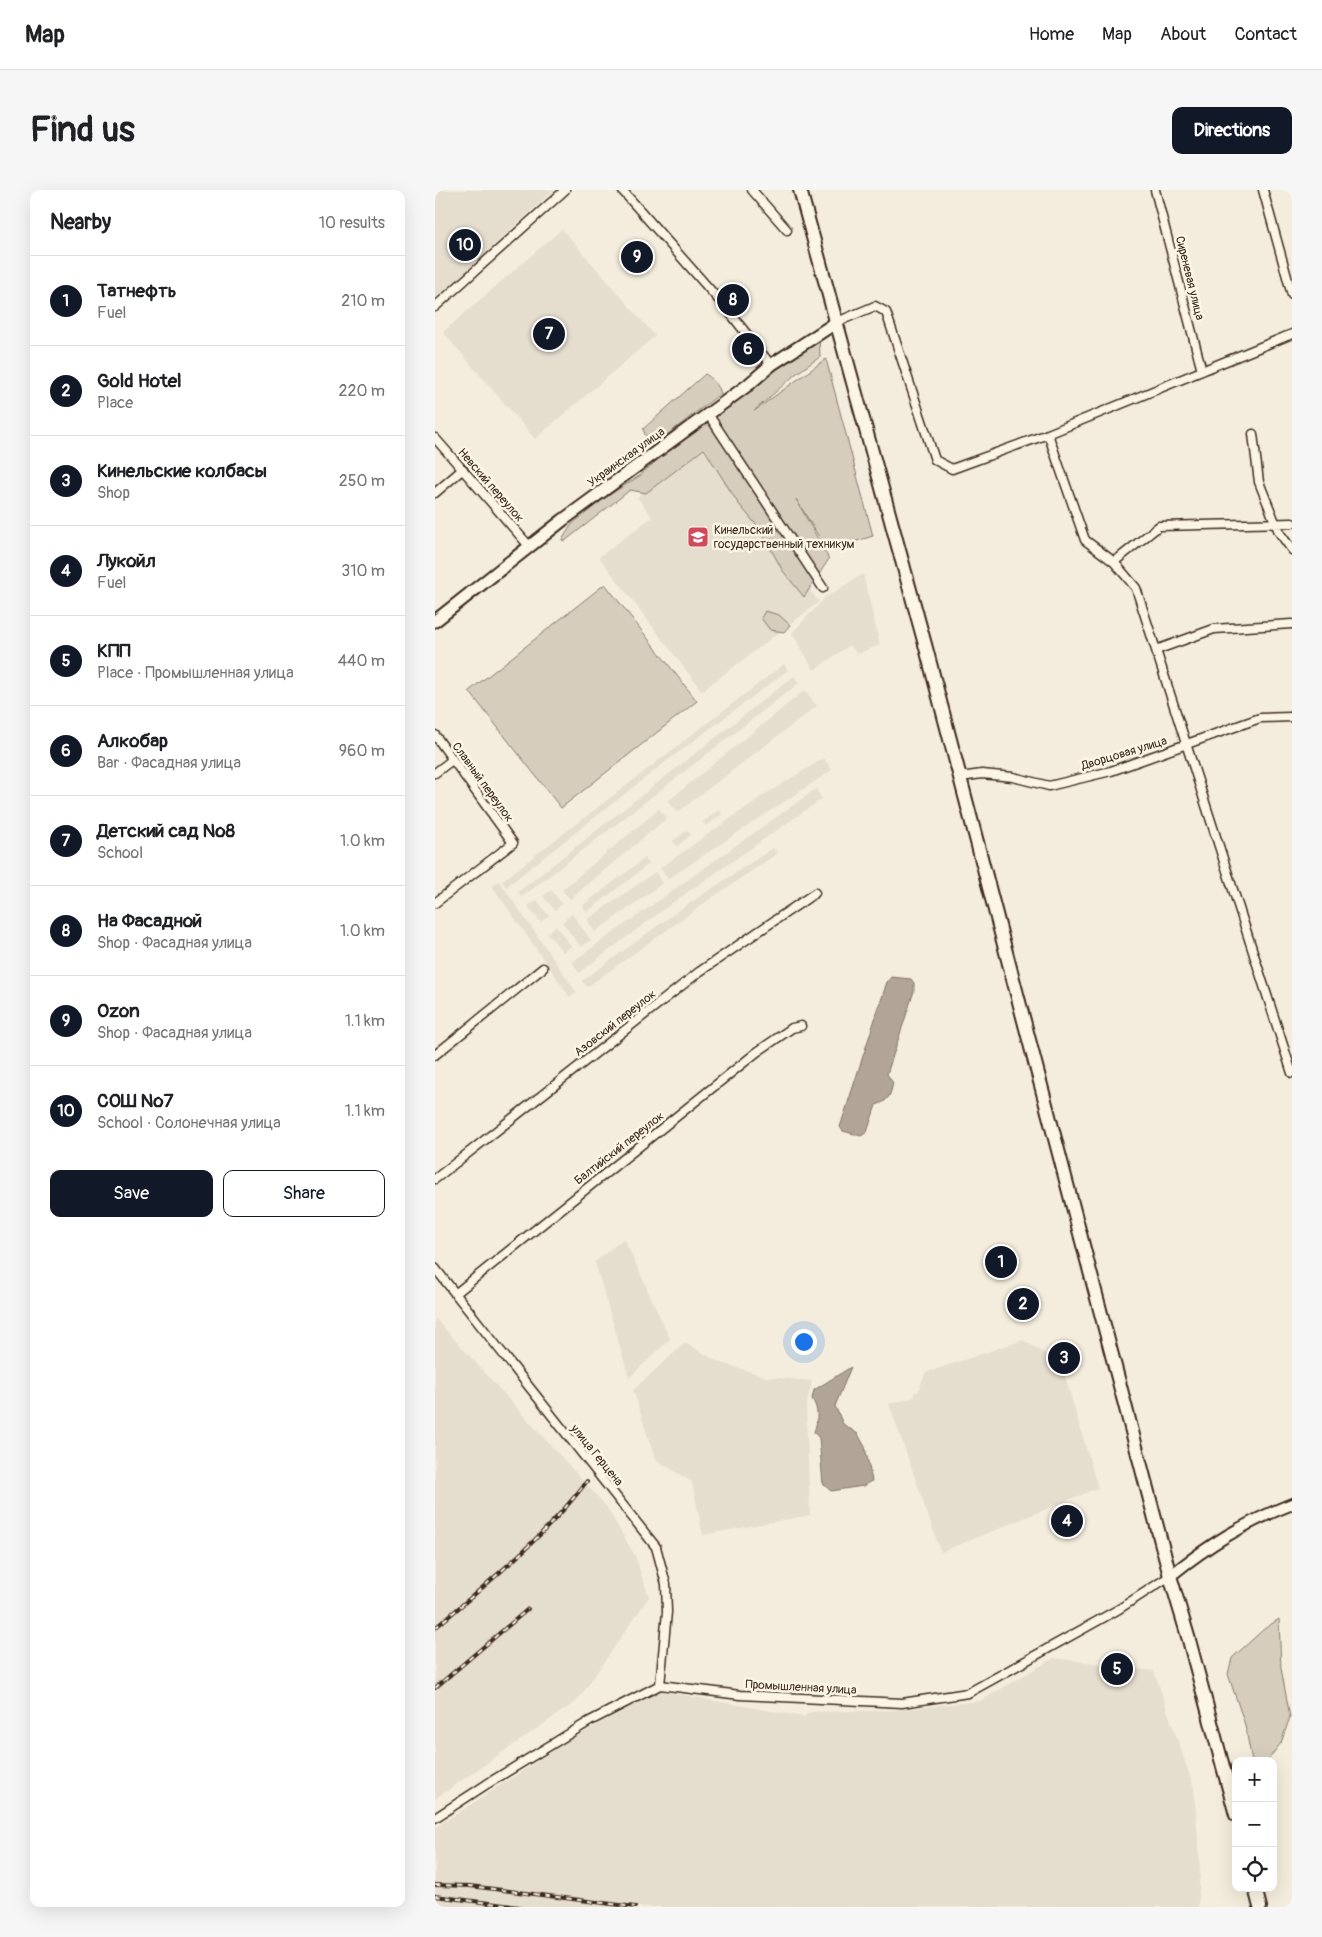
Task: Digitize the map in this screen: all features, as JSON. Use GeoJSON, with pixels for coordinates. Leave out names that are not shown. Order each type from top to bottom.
{"type":"FeatureCollection","features":[{"type":"Feature","properties":{"kind":"main road"},"geometry":{"type":"LineString","coordinates":[[800,190],[926,648],[1170,1576],[1233,1802]]}},
{"type":"Feature","properties":{"kind":"main road","name":"Украинская улица"},"geometry":{"type":"LineString","coordinates":[[435,621],[563,520],[748,385],[771,365],[837,322]]}},
{"type":"Feature","properties":{"kind":"main road"},"geometry":{"type":"LineString","coordinates":[[1256,1892],[1260,1907]]}},
{"type":"Feature","properties":{"kind":"street"},"geometry":{"type":"LineString","coordinates":[[435,307],[565,190]]}},
{"type":"Feature","properties":{"kind":"street"},"geometry":{"type":"LineString","coordinates":[[622,190],[727,309],[771,365]]}},
{"type":"Feature","properties":{"kind":"street"},"geometry":{"type":"LineString","coordinates":[[752,190],[787,230]]}},
{"type":"Feature","properties":{"kind":"street","name":"Сиреневая улица"},"geometry":{"type":"LineString","coordinates":[[1155,190],[1202,371]]}},
{"type":"Feature","properties":{"kind":"street"},"geometry":{"type":"LineString","coordinates":[[1263,190],[1292,295]]}},
{"type":"Feature","properties":{"kind":"street"},"geometry":{"type":"LineString","coordinates":[[837,322],[875,306],[887,312],[935,460],[952,469],[1048,434],[1292,334]]}},
{"type":"Feature","properties":{"kind":"street"},"geometry":{"type":"LineString","coordinates":[[708,414],[823,588]]}},
{"type":"Feature","properties":{"kind":"street"},"geometry":{"type":"LineString","coordinates":[[1048,434],[1085,540],[1114,562],[1136,588],[1292,1073]]}},
{"type":"Feature","properties":{"kind":"street"},"geometry":{"type":"LineString","coordinates":[[1253,434],[1259,482],[1275,524],[1292,550]]}},
{"type":"Feature","properties":{"kind":"street","name":"Невский переулок"},"geometry":{"type":"LineString","coordinates":[[435,438],[530,547]]}},
{"type":"Feature","properties":{"kind":"street"},"geometry":{"type":"LineString","coordinates":[[435,493],[463,469]]}},
{"type":"Feature","properties":{"kind":"street"},"geometry":{"type":"LineString","coordinates":[[1114,562],[1159,526],[1292,523]]}},
{"type":"Feature","properties":{"kind":"street"},"geometry":{"type":"LineString","coordinates":[[1156,650],[1213,629],[1292,624]]}},
{"type":"Feature","properties":{"kind":"street","name":"Дворцовая улица"},"geometry":{"type":"LineString","coordinates":[[960,777],[982,774],[1013,776],[1049,786],[1111,771],[1260,718],[1292,718]]}},
{"type":"Feature","properties":{"kind":"street","name":"Славный переулок"},"geometry":{"type":"LineString","coordinates":[[435,735],[513,843],[435,903]]}},
{"type":"Feature","properties":{"kind":"street"},"geometry":{"type":"LineString","coordinates":[[435,773],[452,760]]}},
{"type":"Feature","properties":{"kind":"street","name":"Азовский переулок"},"geometry":{"type":"LineString","coordinates":[[435,1179],[699,972],[815,893]]}},
{"type":"Feature","properties":{"kind":"street"},"geometry":{"type":"LineString","coordinates":[[435,1055],[543,968]]}},
{"type":"Feature","properties":{"kind":"street","name":"Балтийский переулок"},"geometry":{"type":"LineString","coordinates":[[455,1294],[757,1052],[792,1028],[801,1026]]}},
{"type":"Feature","properties":{"kind":"street","name":"улица Герцена"},"geometry":{"type":"LineString","coordinates":[[435,1268],[438,1279],[455,1294],[656,1546],[666,1584],[667,1612],[660,1684]]}},
{"type":"Feature","properties":{"kind":"street"},"geometry":{"type":"LineString","coordinates":[[1170,1576],[1205,1548],[1259,1517],[1292,1504]]}},
{"type":"Feature","properties":{"kind":"street","name":"Промышленная улица"},"geometry":{"type":"LineString","coordinates":[[660,1684],[740,1695],[902,1703],[968,1693],[1119,1609],[1170,1576]]}},
{"type":"Feature","properties":{"kind":"street"},"geometry":{"type":"LineString","coordinates":[[435,1818],[487,1784],[590,1722],[660,1684]]}},
{"type":"Feature","properties":{"kind":"shaded area"},"geometry":{"type":"Polygon","coordinates":[[[435,190],[554,190],[435,299],[435,190]]]}},
{"type":"Feature","properties":{"kind":"shaded area"},"geometry":{"type":"Polygon","coordinates":[[[562,229],[655,336],[535,439],[443,332],[562,229]]]}},
{"type":"Feature","properties":{"kind":"shaded area"},"geometry":{"type":"Polygon","coordinates":[[[819,333],[820,357],[797,373],[754,411],[826,359],[873,536],[827,550],[796,499],[829,559],[804,597],[783,571],[759,528],[738,503],[704,449],[646,493],[630,490],[565,541],[562,540],[572,524],[606,497],[641,475],[661,456],[819,333]]]}},
{"type":"Feature","properties":{"kind":"shaded area"},"geometry":{"type":"Polygon","coordinates":[[[705,374],[715,382],[721,393],[650,448],[643,429],[705,374]]]}},
{"type":"Feature","properties":{"kind":"shaded area","name":"Кинельский государственный техникум"},"geometry":{"type":"Polygon","coordinates":[[[701,448],[819,602],[702,691],[599,557],[652,517],[637,497],[701,448]]]}},
{"type":"Feature","properties":{"kind":"shaded area"},"geometry":{"type":"Polygon","coordinates":[[[863,574],[880,645],[857,654],[850,645],[814,670],[792,633],[826,597],[863,574]]]}},
{"type":"Feature","properties":{"kind":"shaded area"},"geometry":{"type":"Polygon","coordinates":[[[605,584],[697,701],[561,808],[469,691],[605,584]]]}},
{"type":"Feature","properties":{"kind":"shaded area"},"geometry":{"type":"Polygon","coordinates":[[[765,611],[779,615],[790,625],[784,632],[770,630],[761,618],[765,611]]]}},
{"type":"Feature","properties":{"kind":"shaded area"},"geometry":{"type":"Polygon","coordinates":[[[784,664],[788,670],[663,764],[506,887],[502,881],[784,664]]]}},
{"type":"Feature","properties":{"kind":"shaded area"},"geometry":{"type":"Polygon","coordinates":[[[794,676],[799,683],[522,897],[518,892],[794,676]]]}},
{"type":"Feature","properties":{"kind":"shaded area"},"geometry":{"type":"Polygon","coordinates":[[[805,690],[817,706],[678,812],[668,801],[805,690]]]}},
{"type":"Feature","properties":{"kind":"shaded area"},"geometry":{"type":"Polygon","coordinates":[[[824,758],[832,770],[668,879],[660,868],[764,795],[824,758]]]}},
{"type":"Feature","properties":{"kind":"shaded area"},"geometry":{"type":"Polygon","coordinates":[[[816,789],[822,799],[672,903],[579,973],[572,962],[816,789]]]}},
{"type":"Feature","properties":{"kind":"shaded area"},"geometry":{"type":"Polygon","coordinates":[[[659,809],[667,818],[570,899],[562,890],[659,809]]]}},
{"type":"Feature","properties":{"kind":"shaded area"},"geometry":{"type":"Polygon","coordinates":[[[719,810],[722,814],[706,826],[703,822],[719,810]]]}},
{"type":"Feature","properties":{"kind":"shaded area"},"geometry":{"type":"Polygon","coordinates":[[[687,830],[691,835],[677,846],[673,841],[687,830]]]}},
{"type":"Feature","properties":{"kind":"shaded area"},"geometry":{"type":"Polygon","coordinates":[[[773,848],[778,853],[587,987],[582,981],[678,911],[773,848]]]}},
{"type":"Feature","properties":{"kind":"shaded area"},"geometry":{"type":"Polygon","coordinates":[[[645,858],[649,864],[587,912],[582,906],[645,858]]]}},
{"type":"Feature","properties":{"kind":"shaded area"},"geometry":{"type":"Polygon","coordinates":[[[655,872],[663,883],[595,932],[587,920],[655,872]]]}},
{"type":"Feature","properties":{"kind":"shaded area"},"geometry":{"type":"Polygon","coordinates":[[[499,881],[577,993],[570,997],[492,886],[499,881]]]}},
{"type":"Feature","properties":{"kind":"shaded area"},"geometry":{"type":"Polygon","coordinates":[[[551,890],[562,904],[555,910],[543,896],[551,890]]]}},
{"type":"Feature","properties":{"kind":"shaded area"},"geometry":{"type":"Polygon","coordinates":[[[537,900],[549,916],[540,922],[528,906],[537,900]]]}},
{"type":"Feature","properties":{"kind":"shaded area"},"geometry":{"type":"Polygon","coordinates":[[[572,914],[591,940],[581,947],[562,922],[572,914]]]}},
{"type":"Feature","properties":{"kind":"shaded area"},"geometry":{"type":"Polygon","coordinates":[[[556,926],[571,946],[563,952],[547,933],[556,926]]]}},
{"type":"Feature","properties":{"kind":"shaded area"},"geometry":{"type":"Polygon","coordinates":[[[891,977],[911,979],[914,983],[914,991],[887,1074],[893,1083],[890,1095],[884,1102],[876,1105],[867,1132],[861,1136],[843,1131],[840,1127],[887,982],[891,977]]]}},
{"type":"Feature","properties":{"kind":"shaded area"},"geometry":{"type":"Polygon","coordinates":[[[624,1238],[670,1339],[629,1378],[595,1262],[624,1238]]]}},
{"type":"Feature","properties":{"kind":"shaded area"},"geometry":{"type":"Polygon","coordinates":[[[435,1318],[606,1506],[635,1556],[649,1597],[577,1701],[435,1799],[435,1318]]]}},
{"type":"Feature","properties":{"kind":"shaded area"},"geometry":{"type":"Polygon","coordinates":[[[1023,1340],[1052,1358],[1054,1365],[1061,1363],[1098,1488],[941,1552],[889,1404],[915,1397],[914,1393],[918,1392],[925,1373],[1023,1340]]]}},
{"type":"Feature","properties":{"kind":"shaded area"},"geometry":{"type":"Polygon","coordinates":[[[685,1343],[719,1362],[767,1377],[812,1381],[806,1407],[810,1515],[703,1535],[692,1482],[655,1459],[633,1390],[685,1343]]]}},
{"type":"Feature","properties":{"kind":"shaded area"},"geometry":{"type":"Polygon","coordinates":[[[851,1367],[835,1406],[843,1424],[858,1434],[865,1447],[872,1481],[863,1486],[831,1491],[823,1484],[819,1438],[814,1432],[817,1411],[812,1399],[814,1390],[851,1367]]]}},
{"type":"Feature","properties":{"kind":"shaded area"},"geometry":{"type":"Polygon","coordinates":[[[1279,1619],[1281,1668],[1290,1717],[1281,1743],[1270,1757],[1251,1757],[1245,1725],[1228,1674],[1232,1658],[1264,1629],[1279,1619]]]}},
{"type":"Feature","properties":{"kind":"shaded area"},"geometry":{"type":"Polygon","coordinates":[[[1054,1658],[1154,1671],[1194,1788],[1200,1866],[1198,1907],[435,1907],[435,1828],[571,1739],[660,1691],[804,1717],[810,1712],[896,1710],[980,1701],[1054,1658]]]}},
{"type":"Feature","properties":{"kind":"railway"},"geometry":{"type":"LineString","coordinates":[[435,1628],[553,1522],[587,1481]]}},
{"type":"Feature","properties":{"kind":"railway"},"geometry":{"type":"LineString","coordinates":[[435,1688],[528,1609]]}},
{"type":"Feature","properties":{"kind":"railway"},"geometry":{"type":"LineString","coordinates":[[435,1885],[470,1886],[635,1907]]}},
{"type":"Feature","properties":{"kind":"railway"},"geometry":{"type":"LineString","coordinates":[[435,1896],[519,1907]]}},
{"type":"Feature","properties":{"kind":"railway"},"geometry":{"type":"LineString","coordinates":[[435,1904],[441,1907]]}},
{"type":"Feature","properties":{"kind":"place","name":"СОШ №7"},"geometry":{"type":"Point","coordinates":[465,245]}},
{"type":"Feature","properties":{"kind":"place","name":"Ozon"},"geometry":{"type":"Point","coordinates":[637,257]}},
{"type":"Feature","properties":{"kind":"place","name":"На Фасадной"},"geometry":{"type":"Point","coordinates":[733,300]}},
{"type":"Feature","properties":{"kind":"place","name":"Детский сад №8"},"geometry":{"type":"Point","coordinates":[549,334]}},
{"type":"Feature","properties":{"kind":"place","name":"Алкобар"},"geometry":{"type":"Point","coordinates":[748,349]}},
{"type":"Feature","properties":{"kind":"place","name":"Кинельский государственный техникум"},"geometry":{"type":"Point","coordinates":[698,537]}},
{"type":"Feature","properties":{"kind":"place","name":"Татнефть"},"geometry":{"type":"Point","coordinates":[1001,1262]}},
{"type":"Feature","properties":{"kind":"place","name":"Gold Hotel"},"geometry":{"type":"Point","coordinates":[1023,1304]}},
{"type":"Feature","properties":{"kind":"place","name":"Кинельские колбасы"},"geometry":{"type":"Point","coordinates":[1064,1358]}},
{"type":"Feature","properties":{"kind":"place","name":"Лукойл"},"geometry":{"type":"Point","coordinates":[1067,1521]}},
{"type":"Feature","properties":{"kind":"place","name":"КПП"},"geometry":{"type":"Point","coordinates":[1117,1669]}}]}
